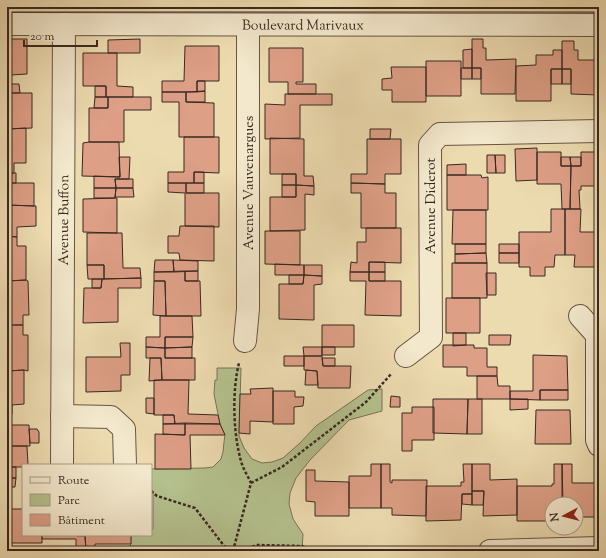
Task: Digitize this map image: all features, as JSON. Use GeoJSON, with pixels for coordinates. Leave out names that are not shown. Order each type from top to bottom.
{"type":"FeatureCollection","features":[{"type":"Feature","properties":{"kind":"street","name":"Boulevard Marivaux"},"geometry":{"type":"LineString","coordinates":[[7,24],[599,25]]}},
{"type":"Feature","properties":{"kind":"street","name":"Avenue Buffon"},"geometry":{"type":"LineString","coordinates":[[62,464],[64,24]]}},
{"type":"Feature","properties":{"kind":"street","name":"Avenue Vauvenargues"},"geometry":{"type":"LineString","coordinates":[[245,341],[248,309],[248,24]]}},
{"type":"Feature","properties":{"kind":"street","name":"Avenue Diderot"},"geometry":{"type":"LineString","coordinates":[[406,356],[431,337],[430,145],[440,134],[599,131]]}},
{"type":"Feature","properties":{"kind":"street"},"geometry":{"type":"LineString","coordinates":[[580,316],[597,335],[597,440],[599,445]]}},
{"type":"Feature","properties":{"kind":"street"},"geometry":{"type":"LineString","coordinates":[[62,416],[111,417],[124,429],[125,464]]}},
{"type":"Feature","properties":{"kind":"street"},"geometry":{"type":"LineString","coordinates":[[490,551],[599,548]]}},
{"type":"Feature","properties":{"kind":"path"},"geometry":{"type":"LineString","coordinates":[[233,551],[251,483],[241,462],[234,426],[235,377],[245,341]]}},
{"type":"Feature","properties":{"kind":"path"},"geometry":{"type":"LineString","coordinates":[[251,483],[282,467],[366,402],[406,356]]}},
{"type":"Feature","properties":{"kind":"path"},"geometry":{"type":"LineString","coordinates":[[152,492],[157,496],[195,508],[228,551]]}},
{"type":"Feature","properties":{"kind":"path"},"geometry":{"type":"LineString","coordinates":[[242,551],[256,545],[302,546],[313,551]]}},
{"type":"Feature","properties":{"kind":"green space"},"geometry":{"type":"Polygon","coordinates":[[[120,7],[599,7],[599,12],[120,10],[120,7]]]}},
{"type":"Feature","properties":{"kind":"green space"},"geometry":{"type":"Polygon","coordinates":[[[217,368],[241,368],[239,436],[244,448],[252,459],[262,463],[272,462],[283,458],[316,426],[368,390],[382,389],[382,411],[349,420],[310,460],[296,478],[290,493],[289,504],[293,519],[303,534],[302,551],[130,551],[131,536],[152,536],[152,469],[213,467],[221,459],[225,435],[220,424],[214,394],[215,380],[217,380],[217,368]]]}},
{"type":"Feature","properties":{"kind":"building"},"geometry":{"type":"Polygon","coordinates":[[[7,39],[27,39],[27,74],[11,75],[11,84],[7,84],[7,39]]]}},
{"type":"Feature","properties":{"kind":"building"},"geometry":{"type":"Polygon","coordinates":[[[140,39],[140,53],[108,53],[108,40],[140,39]]]}},
{"type":"Feature","properties":{"kind":"building"},"geometry":{"type":"Polygon","coordinates":[[[472,39],[483,39],[483,48],[486,48],[486,60],[516,59],[515,94],[481,94],[481,68],[472,68],[472,39]]]}},
{"type":"Feature","properties":{"kind":"building"},"geometry":{"type":"Polygon","coordinates":[[[562,41],[574,41],[574,50],[578,50],[578,60],[599,60],[599,95],[571,94],[571,69],[562,69],[562,41]]]}},
{"type":"Feature","properties":{"kind":"building"},"geometry":{"type":"Polygon","coordinates":[[[185,46],[219,46],[219,81],[197,81],[197,92],[162,92],[162,81],[184,81],[185,46]]]}},
{"type":"Feature","properties":{"kind":"building"},"geometry":{"type":"Polygon","coordinates":[[[269,48],[303,48],[303,82],[296,82],[296,84],[316,84],[316,94],[288,94],[288,82],[269,82],[269,48]]]}},
{"type":"Feature","properties":{"kind":"building"},"geometry":{"type":"Polygon","coordinates":[[[472,49],[472,68],[463,68],[463,50],[472,49]]]}},
{"type":"Feature","properties":{"kind":"building"},"geometry":{"type":"Polygon","coordinates":[[[553,50],[562,50],[562,69],[551,69],[551,101],[516,101],[516,66],[536,65],[536,55],[553,55],[553,50]]]}},
{"type":"Feature","properties":{"kind":"building"},"geometry":{"type":"Polygon","coordinates":[[[83,53],[117,53],[117,86],[133,87],[133,97],[106,97],[106,86],[83,86],[83,53]]]}},
{"type":"Feature","properties":{"kind":"building"},"geometry":{"type":"Polygon","coordinates":[[[426,61],[461,61],[461,96],[426,96],[426,61]]]}},
{"type":"Feature","properties":{"kind":"building"},"geometry":{"type":"Polygon","coordinates":[[[391,67],[426,67],[426,102],[392,102],[392,90],[382,90],[382,79],[392,78],[391,67]]]}},
{"type":"Feature","properties":{"kind":"building"},"geometry":{"type":"Polygon","coordinates":[[[461,68],[472,68],[472,79],[461,79],[461,68]]]}},
{"type":"Feature","properties":{"kind":"building"},"geometry":{"type":"Polygon","coordinates":[[[472,68],[481,68],[481,79],[472,79],[472,68]]]}},
{"type":"Feature","properties":{"kind":"building"},"geometry":{"type":"Polygon","coordinates":[[[551,69],[562,69],[562,84],[551,84],[551,69]]]}},
{"type":"Feature","properties":{"kind":"building"},"geometry":{"type":"Polygon","coordinates":[[[562,69],[571,69],[571,84],[562,84],[562,69]]]}},
{"type":"Feature","properties":{"kind":"building"},"geometry":{"type":"Polygon","coordinates":[[[197,81],[205,81],[205,91],[197,92],[197,81]]]}},
{"type":"Feature","properties":{"kind":"building"},"geometry":{"type":"Polygon","coordinates":[[[7,84],[19,84],[20,93],[7,93],[7,84]]]}},
{"type":"Feature","properties":{"kind":"building"},"geometry":{"type":"Polygon","coordinates":[[[95,86],[106,86],[106,97],[95,97],[95,86]]]}},
{"type":"Feature","properties":{"kind":"building"},"geometry":{"type":"Polygon","coordinates":[[[205,91],[205,102],[186,102],[186,92],[205,91]]]}},
{"type":"Feature","properties":{"kind":"building"},"geometry":{"type":"Polygon","coordinates":[[[162,92],[186,92],[186,102],[214,103],[214,137],[179,137],[179,102],[162,102],[162,92]]]}},
{"type":"Feature","properties":{"kind":"building"},"geometry":{"type":"Polygon","coordinates":[[[7,93],[32,93],[32,128],[7,129],[7,93]]]}},
{"type":"Feature","properties":{"kind":"building"},"geometry":{"type":"Polygon","coordinates":[[[285,94],[332,94],[332,105],[300,105],[300,138],[265,139],[265,104],[285,105],[285,94]]]}},
{"type":"Feature","properties":{"kind":"building"},"geometry":{"type":"Polygon","coordinates":[[[95,97],[108,97],[108,108],[94,108],[95,97]]]}},
{"type":"Feature","properties":{"kind":"building"},"geometry":{"type":"Polygon","coordinates":[[[108,97],[151,97],[151,110],[124,110],[124,142],[89,142],[89,108],[108,108],[108,97]]]}},
{"type":"Feature","properties":{"kind":"building"},"geometry":{"type":"Polygon","coordinates":[[[26,128],[26,163],[14,163],[14,173],[7,173],[7,129],[26,128]]]}},
{"type":"Feature","properties":{"kind":"building"},"geometry":{"type":"Polygon","coordinates":[[[370,129],[391,129],[390,139],[370,139],[370,129]]]}},
{"type":"Feature","properties":{"kind":"building"},"geometry":{"type":"Polygon","coordinates":[[[184,137],[219,137],[219,173],[194,172],[194,183],[168,183],[168,172],[184,172],[184,137]]]}},
{"type":"Feature","properties":{"kind":"building"},"geometry":{"type":"Polygon","coordinates":[[[270,138],[304,139],[304,176],[313,176],[314,186],[296,185],[296,174],[270,174],[270,138]]]}},
{"type":"Feature","properties":{"kind":"building"},"geometry":{"type":"Polygon","coordinates":[[[367,139],[401,139],[401,174],[385,174],[385,184],[351,183],[351,174],[367,174],[367,139]]]}},
{"type":"Feature","properties":{"kind":"building"},"geometry":{"type":"Polygon","coordinates":[[[119,142],[120,177],[82,176],[83,143],[119,142]]]}},
{"type":"Feature","properties":{"kind":"building"},"geometry":{"type":"Polygon","coordinates":[[[537,148],[537,180],[516,181],[515,149],[537,148]]]}},
{"type":"Feature","properties":{"kind":"building"},"geometry":{"type":"Polygon","coordinates":[[[537,152],[561,152],[561,166],[571,166],[570,209],[562,209],[561,184],[537,184],[537,152]]]}},
{"type":"Feature","properties":{"kind":"building"},"geometry":{"type":"Polygon","coordinates":[[[581,152],[599,152],[599,186],[581,186],[581,190],[579,190],[580,209],[570,209],[571,166],[581,166],[581,152]]]}},
{"type":"Feature","properties":{"kind":"building"},"geometry":{"type":"Polygon","coordinates":[[[487,155],[495,155],[496,173],[487,173],[487,155]]]}},
{"type":"Feature","properties":{"kind":"building"},"geometry":{"type":"Polygon","coordinates":[[[495,155],[505,155],[505,173],[496,173],[495,155]]]}},
{"type":"Feature","properties":{"kind":"building"},"geometry":{"type":"Polygon","coordinates":[[[119,157],[130,157],[129,179],[115,179],[116,188],[94,188],[94,176],[120,177],[119,157]]]}},
{"type":"Feature","properties":{"kind":"building"},"geometry":{"type":"Polygon","coordinates":[[[561,157],[570,157],[571,166],[561,166],[561,157]]]}},
{"type":"Feature","properties":{"kind":"building"},"geometry":{"type":"Polygon","coordinates":[[[570,157],[581,157],[581,166],[571,166],[570,157]]]}},
{"type":"Feature","properties":{"kind":"building"},"geometry":{"type":"Polygon","coordinates":[[[466,164],[466,175],[447,175],[447,165],[466,164]]]}},
{"type":"Feature","properties":{"kind":"building"},"geometry":{"type":"Polygon","coordinates":[[[194,172],[204,172],[204,183],[194,183],[194,172]]]}},
{"type":"Feature","properties":{"kind":"building"},"geometry":{"type":"Polygon","coordinates":[[[7,173],[16,173],[16,183],[7,183],[7,173]]]}},
{"type":"Feature","properties":{"kind":"building"},"geometry":{"type":"Polygon","coordinates":[[[282,174],[296,174],[296,185],[282,185],[282,174]]]}},
{"type":"Feature","properties":{"kind":"building"},"geometry":{"type":"Polygon","coordinates":[[[447,175],[481,175],[482,178],[488,177],[488,210],[447,210],[447,175]]]}},
{"type":"Feature","properties":{"kind":"building"},"geometry":{"type":"Polygon","coordinates":[[[115,179],[133,179],[133,188],[116,188],[115,179]]]}},
{"type":"Feature","properties":{"kind":"building"},"geometry":{"type":"Polygon","coordinates":[[[7,183],[34,183],[34,206],[7,205],[7,183]]]}},
{"type":"Feature","properties":{"kind":"building"},"geometry":{"type":"Polygon","coordinates":[[[168,183],[186,183],[186,193],[219,193],[219,227],[185,226],[185,193],[168,192],[168,183]]]}},
{"type":"Feature","properties":{"kind":"building"},"geometry":{"type":"Polygon","coordinates":[[[186,183],[204,183],[204,193],[186,193],[186,183]]]}},
{"type":"Feature","properties":{"kind":"building"},"geometry":{"type":"Polygon","coordinates":[[[351,183],[385,184],[385,193],[396,193],[396,228],[361,228],[361,193],[351,193],[351,183]]]}},
{"type":"Feature","properties":{"kind":"building"},"geometry":{"type":"Polygon","coordinates":[[[282,185],[296,185],[296,197],[282,197],[282,185]]]}},
{"type":"Feature","properties":{"kind":"building"},"geometry":{"type":"Polygon","coordinates":[[[296,185],[314,186],[314,195],[305,194],[305,230],[270,231],[270,197],[296,197],[296,185]]]}},
{"type":"Feature","properties":{"kind":"building"},"geometry":{"type":"Polygon","coordinates":[[[94,188],[116,188],[115,198],[94,198],[94,188]]]}},
{"type":"Feature","properties":{"kind":"building"},"geometry":{"type":"Polygon","coordinates":[[[116,188],[133,188],[134,197],[115,197],[116,188]]]}},
{"type":"Feature","properties":{"kind":"building"},"geometry":{"type":"Polygon","coordinates":[[[117,198],[117,233],[83,232],[83,199],[117,198]]]}},
{"type":"Feature","properties":{"kind":"building"},"geometry":{"type":"Polygon","coordinates":[[[7,205],[36,206],[36,226],[17,227],[17,237],[7,236],[7,205]]]}},
{"type":"Feature","properties":{"kind":"building"},"geometry":{"type":"Polygon","coordinates":[[[551,209],[565,209],[565,255],[555,255],[554,267],[545,267],[545,276],[530,276],[530,267],[519,267],[519,232],[551,232],[551,209]]]}},
{"type":"Feature","properties":{"kind":"building"},"geometry":{"type":"Polygon","coordinates":[[[565,209],[581,209],[580,232],[599,232],[599,267],[574,267],[575,255],[565,255],[565,209]]]}},
{"type":"Feature","properties":{"kind":"building"},"geometry":{"type":"Polygon","coordinates":[[[453,210],[486,210],[486,244],[452,244],[453,210]]]}},
{"type":"Feature","properties":{"kind":"building"},"geometry":{"type":"Polygon","coordinates":[[[180,226],[214,226],[214,261],[180,260],[179,253],[168,253],[168,236],[179,236],[180,226]]]}},
{"type":"Feature","properties":{"kind":"building"},"geometry":{"type":"Polygon","coordinates":[[[366,228],[401,228],[401,263],[369,262],[369,272],[350,272],[351,262],[357,263],[357,242],[366,242],[366,228]]]}},
{"type":"Feature","properties":{"kind":"building"},"geometry":{"type":"Polygon","coordinates":[[[265,231],[300,231],[300,265],[265,264],[265,231]]]}},
{"type":"Feature","properties":{"kind":"building"},"geometry":{"type":"Polygon","coordinates":[[[87,233],[122,233],[123,268],[140,268],[141,278],[104,279],[104,265],[87,265],[87,233]]]}},
{"type":"Feature","properties":{"kind":"building"},"geometry":{"type":"Polygon","coordinates":[[[7,236],[17,237],[17,246],[26,246],[26,280],[7,281],[7,236]]]}},
{"type":"Feature","properties":{"kind":"building"},"geometry":{"type":"Polygon","coordinates":[[[455,244],[486,244],[486,253],[455,254],[455,244]]]}},
{"type":"Feature","properties":{"kind":"building"},"geometry":{"type":"Polygon","coordinates":[[[499,244],[519,244],[519,253],[499,253],[499,244]]]}},
{"type":"Feature","properties":{"kind":"building"},"geometry":{"type":"Polygon","coordinates":[[[486,253],[487,263],[455,263],[455,254],[486,253]]]}},
{"type":"Feature","properties":{"kind":"building"},"geometry":{"type":"Polygon","coordinates":[[[499,253],[519,253],[519,263],[499,263],[499,253]]]}},
{"type":"Feature","properties":{"kind":"building"},"geometry":{"type":"Polygon","coordinates":[[[155,260],[173,260],[174,272],[154,272],[155,260]]]}},
{"type":"Feature","properties":{"kind":"building"},"geometry":{"type":"Polygon","coordinates":[[[173,260],[198,261],[198,271],[174,272],[173,260]]]}},
{"type":"Feature","properties":{"kind":"building"},"geometry":{"type":"Polygon","coordinates":[[[369,262],[385,262],[385,272],[369,272],[369,262]]]}},
{"type":"Feature","properties":{"kind":"building"},"geometry":{"type":"Polygon","coordinates":[[[452,263],[487,263],[487,298],[452,298],[452,263]]]}},
{"type":"Feature","properties":{"kind":"building"},"geometry":{"type":"Polygon","coordinates":[[[275,264],[304,265],[304,275],[275,275],[275,264]]]}},
{"type":"Feature","properties":{"kind":"building"},"geometry":{"type":"Polygon","coordinates":[[[87,265],[104,265],[104,279],[88,279],[87,265]]]}},
{"type":"Feature","properties":{"kind":"building"},"geometry":{"type":"Polygon","coordinates":[[[304,265],[322,265],[322,276],[304,275],[304,265]]]}},
{"type":"Feature","properties":{"kind":"building"},"geometry":{"type":"Polygon","coordinates":[[[185,271],[185,281],[200,281],[201,316],[166,316],[165,281],[154,281],[154,272],[185,271]]]}},
{"type":"Feature","properties":{"kind":"building"},"geometry":{"type":"Polygon","coordinates":[[[185,271],[198,271],[198,281],[185,281],[185,271]]]}},
{"type":"Feature","properties":{"kind":"building"},"geometry":{"type":"Polygon","coordinates":[[[350,272],[369,272],[369,281],[401,281],[401,316],[365,315],[366,281],[350,281],[350,272]]]}},
{"type":"Feature","properties":{"kind":"building"},"geometry":{"type":"Polygon","coordinates":[[[369,272],[385,272],[385,281],[369,281],[369,272]]]}},
{"type":"Feature","properties":{"kind":"building"},"geometry":{"type":"Polygon","coordinates":[[[486,273],[496,273],[496,295],[487,295],[486,273]]]}},
{"type":"Feature","properties":{"kind":"building"},"geometry":{"type":"Polygon","coordinates":[[[289,275],[304,275],[303,284],[289,284],[289,275]]]}},
{"type":"Feature","properties":{"kind":"building"},"geometry":{"type":"Polygon","coordinates":[[[304,275],[322,276],[322,284],[314,285],[314,320],[279,319],[279,284],[303,284],[304,275]]]}},
{"type":"Feature","properties":{"kind":"building"},"geometry":{"type":"Polygon","coordinates":[[[141,278],[141,288],[118,288],[118,322],[83,323],[84,288],[101,288],[102,279],[141,278]]]}},
{"type":"Feature","properties":{"kind":"building"},"geometry":{"type":"Polygon","coordinates":[[[92,279],[102,279],[101,288],[92,288],[92,279]]]}},
{"type":"Feature","properties":{"kind":"building"},"geometry":{"type":"Polygon","coordinates":[[[7,281],[28,281],[29,315],[23,315],[23,325],[7,325],[7,281]]]}},
{"type":"Feature","properties":{"kind":"building"},"geometry":{"type":"Polygon","coordinates":[[[154,281],[165,281],[166,316],[153,315],[154,281]]]}},
{"type":"Feature","properties":{"kind":"building"},"geometry":{"type":"Polygon","coordinates":[[[446,298],[480,298],[480,333],[446,333],[446,298]]]}},
{"type":"Feature","properties":{"kind":"building"},"geometry":{"type":"Polygon","coordinates":[[[160,316],[192,316],[193,337],[165,337],[165,348],[146,347],[146,337],[160,337],[160,316]]]}},
{"type":"Feature","properties":{"kind":"building"},"geometry":{"type":"Polygon","coordinates":[[[7,325],[23,325],[23,335],[28,335],[28,371],[7,371],[7,325]]]}},
{"type":"Feature","properties":{"kind":"building"},"geometry":{"type":"Polygon","coordinates":[[[322,325],[354,325],[354,347],[322,347],[322,325]]]}},
{"type":"Feature","properties":{"kind":"building"},"geometry":{"type":"Polygon","coordinates":[[[453,333],[466,333],[466,345],[453,346],[453,333]]]}},
{"type":"Feature","properties":{"kind":"building"},"geometry":{"type":"Polygon","coordinates":[[[489,335],[511,335],[510,345],[489,345],[489,335]]]}},
{"type":"Feature","properties":{"kind":"building"},"geometry":{"type":"Polygon","coordinates":[[[165,337],[193,337],[192,347],[165,348],[165,337]]]}},
{"type":"Feature","properties":{"kind":"building"},"geometry":{"type":"Polygon","coordinates":[[[120,343],[130,343],[130,375],[121,375],[121,391],[86,392],[86,357],[121,357],[120,343]]]}},
{"type":"Feature","properties":{"kind":"building"},"geometry":{"type":"Polygon","coordinates":[[[443,345],[474,345],[474,348],[487,348],[487,367],[497,367],[497,376],[467,376],[467,367],[443,367],[443,345]]]}},
{"type":"Feature","properties":{"kind":"building"},"geometry":{"type":"Polygon","coordinates":[[[146,347],[165,348],[165,358],[195,358],[195,380],[162,380],[161,358],[146,358],[146,347]]]}},
{"type":"Feature","properties":{"kind":"building"},"geometry":{"type":"Polygon","coordinates":[[[192,347],[192,358],[165,358],[165,348],[192,347]]]}},
{"type":"Feature","properties":{"kind":"building"},"geometry":{"type":"Polygon","coordinates":[[[303,347],[322,347],[322,356],[304,356],[303,347]]]}},
{"type":"Feature","properties":{"kind":"building"},"geometry":{"type":"Polygon","coordinates":[[[322,347],[335,347],[335,355],[322,355],[322,347]]]}},
{"type":"Feature","properties":{"kind":"building"},"geometry":{"type":"Polygon","coordinates":[[[533,355],[567,356],[568,390],[540,390],[540,400],[510,399],[510,391],[533,391],[533,355]]]}},
{"type":"Feature","properties":{"kind":"building"},"geometry":{"type":"Polygon","coordinates":[[[284,356],[304,356],[304,366],[284,366],[284,356]]]}},
{"type":"Feature","properties":{"kind":"building"},"geometry":{"type":"Polygon","coordinates":[[[304,356],[322,356],[323,366],[351,366],[350,388],[318,388],[317,371],[304,370],[304,356]]]}},
{"type":"Feature","properties":{"kind":"building"},"geometry":{"type":"Polygon","coordinates":[[[150,358],[161,358],[162,380],[149,381],[150,358]]]}},
{"type":"Feature","properties":{"kind":"building"},"geometry":{"type":"Polygon","coordinates":[[[322,358],[335,358],[335,366],[323,366],[322,358]]]}},
{"type":"Feature","properties":{"kind":"building"},"geometry":{"type":"Polygon","coordinates":[[[24,370],[24,404],[12,405],[12,414],[7,414],[7,371],[24,370]]]}},
{"type":"Feature","properties":{"kind":"building"},"geometry":{"type":"Polygon","coordinates":[[[306,370],[317,371],[318,385],[305,385],[306,370]]]}},
{"type":"Feature","properties":{"kind":"building"},"geometry":{"type":"Polygon","coordinates":[[[477,376],[497,376],[498,386],[510,386],[510,399],[477,399],[477,376]]]}},
{"type":"Feature","properties":{"kind":"building"},"geometry":{"type":"Polygon","coordinates":[[[154,380],[189,380],[188,414],[218,415],[220,424],[175,424],[174,415],[154,415],[154,380]]]}},
{"type":"Feature","properties":{"kind":"building"},"geometry":{"type":"Polygon","coordinates":[[[273,388],[273,422],[250,421],[250,434],[239,433],[240,394],[251,394],[250,389],[273,388]]]}},
{"type":"Feature","properties":{"kind":"building"},"geometry":{"type":"Polygon","coordinates":[[[540,390],[568,390],[568,400],[540,400],[540,390]]]}},
{"type":"Feature","properties":{"kind":"building"},"geometry":{"type":"Polygon","coordinates":[[[273,391],[295,391],[295,397],[304,397],[303,406],[294,407],[294,424],[273,424],[273,391]]]}},
{"type":"Feature","properties":{"kind":"building"},"geometry":{"type":"Polygon","coordinates":[[[391,396],[400,397],[400,407],[390,407],[391,396]]]}},
{"type":"Feature","properties":{"kind":"building"},"geometry":{"type":"Polygon","coordinates":[[[146,398],[154,398],[154,414],[146,413],[146,398]]]}},
{"type":"Feature","properties":{"kind":"building"},"geometry":{"type":"Polygon","coordinates":[[[433,399],[468,399],[467,434],[433,433],[433,399]]]}},
{"type":"Feature","properties":{"kind":"building"},"geometry":{"type":"Polygon","coordinates":[[[468,399],[482,399],[482,434],[467,434],[468,399]]]}},
{"type":"Feature","properties":{"kind":"building"},"geometry":{"type":"Polygon","coordinates":[[[510,399],[528,399],[528,409],[510,410],[510,399]]]}},
{"type":"Feature","properties":{"kind":"building"},"geometry":{"type":"Polygon","coordinates":[[[412,407],[434,407],[434,440],[412,440],[412,451],[402,451],[402,413],[412,413],[412,407]]]}},
{"type":"Feature","properties":{"kind":"building"},"geometry":{"type":"Polygon","coordinates":[[[536,410],[570,410],[571,444],[535,444],[536,410]]]}},
{"type":"Feature","properties":{"kind":"building"},"geometry":{"type":"Polygon","coordinates":[[[163,415],[174,415],[175,424],[163,424],[163,415]]]}},
{"type":"Feature","properties":{"kind":"building"},"geometry":{"type":"Polygon","coordinates":[[[185,423],[220,424],[225,435],[190,435],[191,469],[155,469],[155,434],[185,435],[185,423]]]}},
{"type":"Feature","properties":{"kind":"building"},"geometry":{"type":"Polygon","coordinates":[[[185,423],[185,435],[163,434],[163,424],[185,423]]]}},
{"type":"Feature","properties":{"kind":"building"},"geometry":{"type":"Polygon","coordinates":[[[7,425],[29,425],[30,446],[7,446],[7,425]]]}},
{"type":"Feature","properties":{"kind":"building"},"geometry":{"type":"Polygon","coordinates":[[[29,429],[37,429],[39,432],[39,443],[30,443],[29,429]]]}},
{"type":"Feature","properties":{"kind":"building"},"geometry":{"type":"Polygon","coordinates":[[[7,446],[27,446],[28,464],[22,464],[22,467],[7,467],[7,446]]]}},
{"type":"Feature","properties":{"kind":"building"},"geometry":{"type":"Polygon","coordinates":[[[371,464],[381,464],[381,508],[349,508],[349,476],[371,476],[371,464]]]}},
{"type":"Feature","properties":{"kind":"building"},"geometry":{"type":"Polygon","coordinates":[[[381,464],[390,464],[390,482],[392,483],[392,480],[427,480],[426,516],[392,515],[392,508],[381,508],[381,464]]]}},
{"type":"Feature","properties":{"kind":"building"},"geometry":{"type":"Polygon","coordinates":[[[463,464],[472,464],[472,494],[462,494],[461,520],[426,521],[426,486],[461,486],[461,482],[464,482],[463,464]]]}},
{"type":"Feature","properties":{"kind":"building"},"geometry":{"type":"Polygon","coordinates":[[[472,464],[490,464],[490,480],[517,479],[517,515],[483,516],[484,491],[472,491],[472,464]]]}},
{"type":"Feature","properties":{"kind":"building"},"geometry":{"type":"Polygon","coordinates":[[[554,464],[562,464],[563,496],[544,496],[544,521],[517,521],[517,486],[552,486],[552,484],[554,484],[554,464]]]}},
{"type":"Feature","properties":{"kind":"building"},"geometry":{"type":"Polygon","coordinates":[[[562,464],[572,464],[572,483],[599,483],[599,517],[584,517],[584,496],[562,496],[562,464]]]}},
{"type":"Feature","properties":{"kind":"building"},"geometry":{"type":"Polygon","coordinates":[[[7,467],[16,467],[16,478],[7,478],[7,467]]]}},
{"type":"Feature","properties":{"kind":"building"},"geometry":{"type":"Polygon","coordinates":[[[306,470],[315,470],[315,481],[349,482],[349,516],[315,516],[315,502],[306,501],[306,470]]]}},
{"type":"Feature","properties":{"kind":"building"},"geometry":{"type":"Polygon","coordinates":[[[7,478],[16,478],[15,487],[7,487],[7,478]]]}},
{"type":"Feature","properties":{"kind":"building"},"geometry":{"type":"Polygon","coordinates":[[[472,491],[484,491],[483,505],[472,505],[472,491]]]}},
{"type":"Feature","properties":{"kind":"building"},"geometry":{"type":"Polygon","coordinates":[[[462,494],[472,494],[472,505],[462,504],[462,494]]]}},
{"type":"Feature","properties":{"kind":"building"},"geometry":{"type":"Polygon","coordinates":[[[7,509],[22,509],[22,536],[42,536],[42,543],[7,543],[7,509]]]}},
{"type":"Feature","properties":{"kind":"building"},"geometry":{"type":"Polygon","coordinates":[[[42,536],[85,536],[86,551],[76,551],[76,539],[42,539],[42,536]]]}},
{"type":"Feature","properties":{"kind":"building"},"geometry":{"type":"Polygon","coordinates":[[[85,536],[131,536],[131,544],[95,544],[95,551],[86,551],[85,536]]]}}]}
